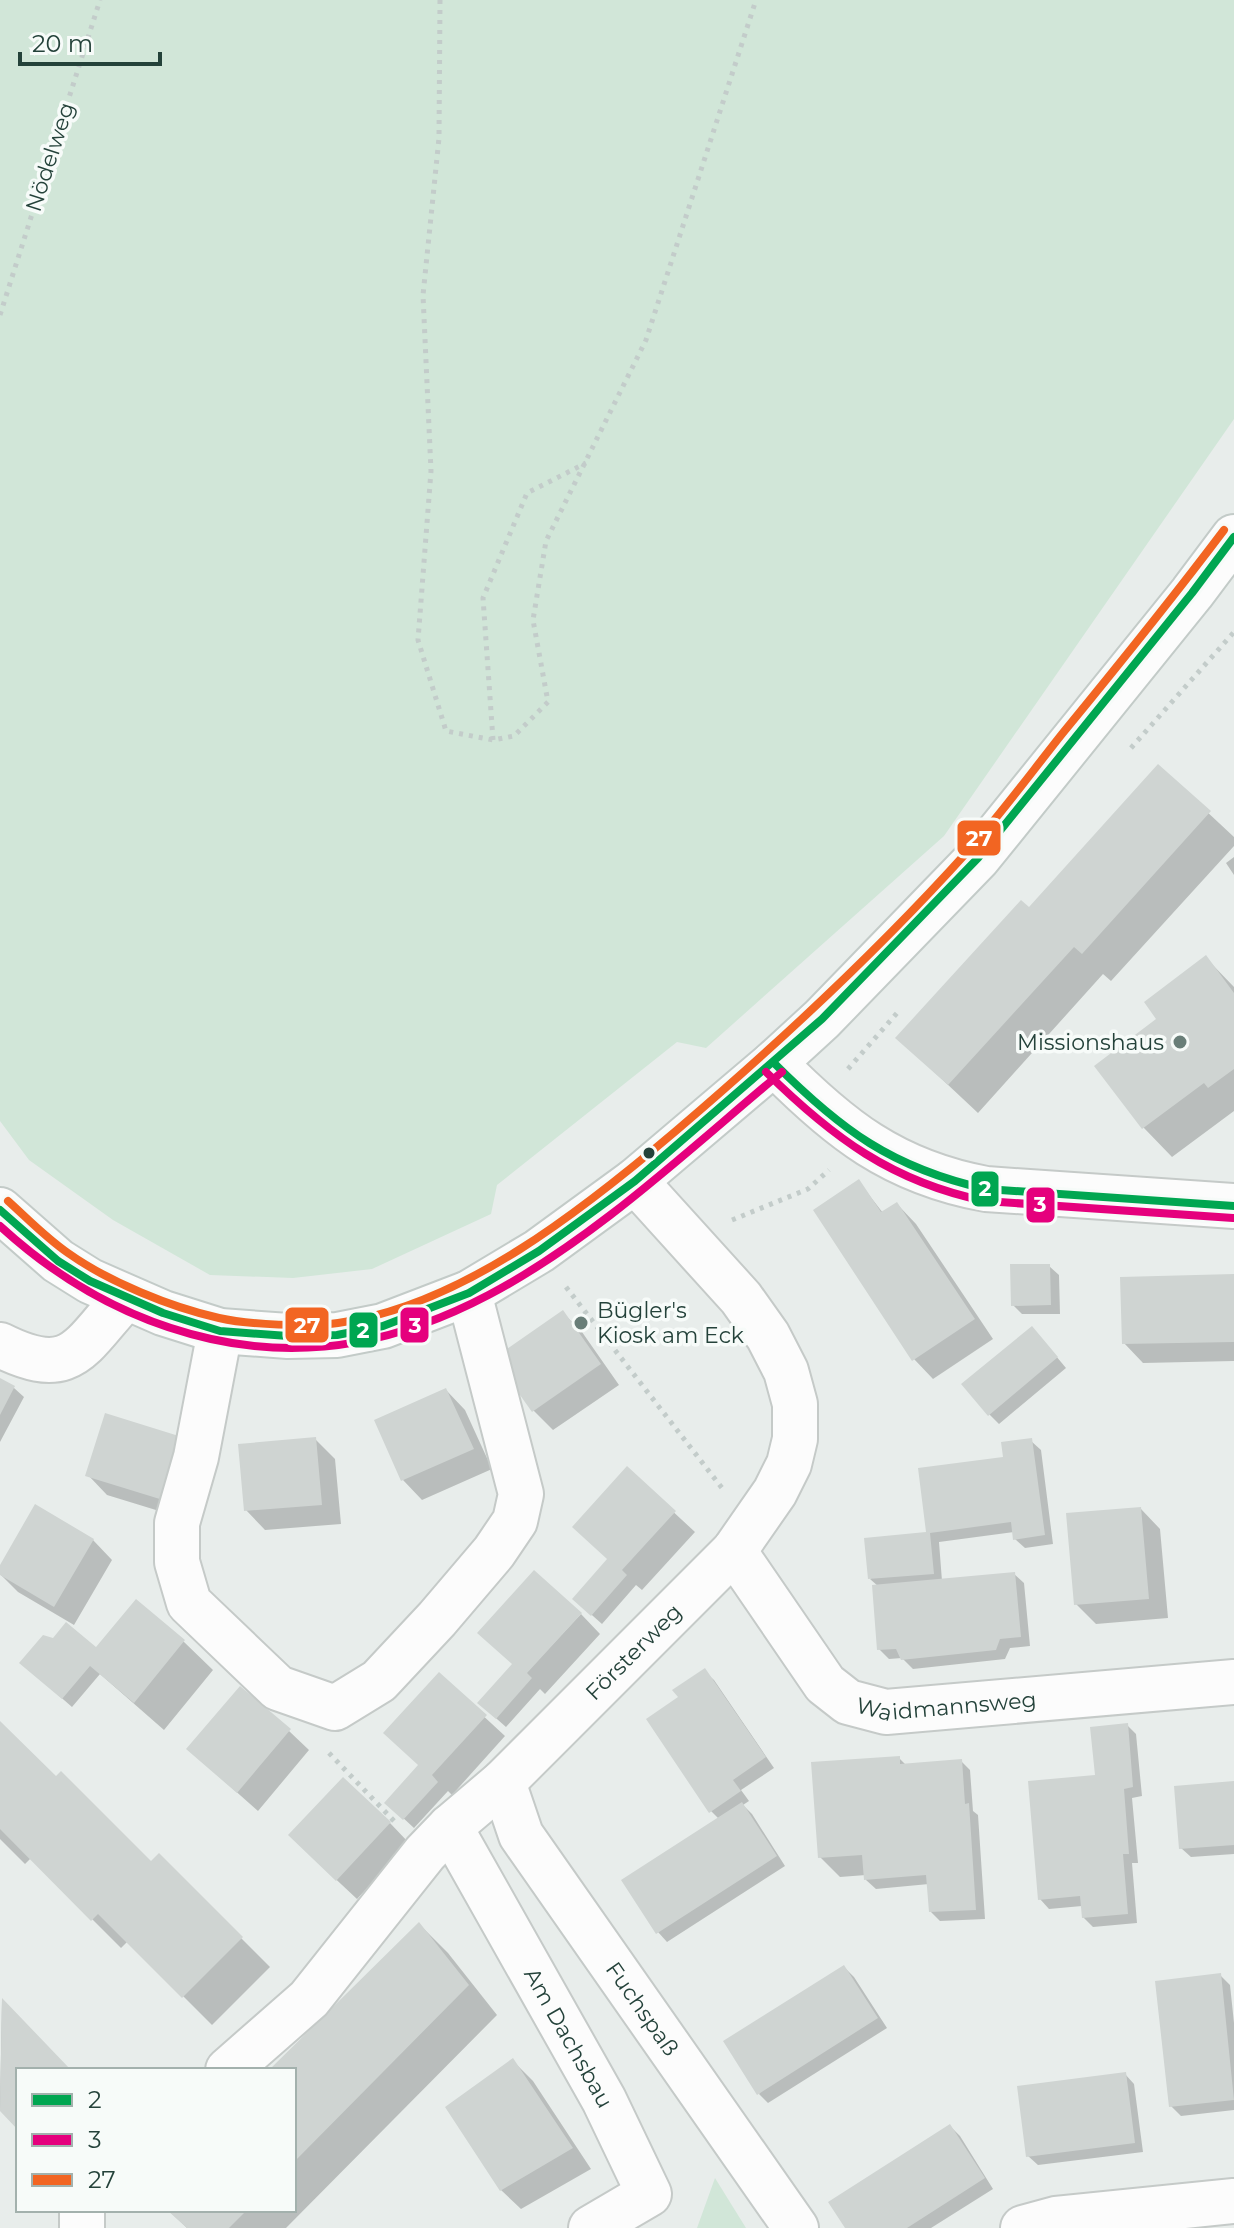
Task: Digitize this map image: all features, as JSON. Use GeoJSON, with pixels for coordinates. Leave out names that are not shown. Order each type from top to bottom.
{"type":"FeatureCollection","features":[{"type":"Feature","properties":{"kind":"street"},"geometry":{"type":"LineString","coordinates":[[0,1210],[58,1261],[90,1281],[163,1313],[220,1331],[288,1336],[337,1335],[383,1326],[469,1293],[539,1251],[635,1181],[822,1019],[978,858],[1234,537]]}},
{"type":"Feature","properties":{"kind":"street"},"geometry":{"type":"LineString","coordinates":[[774,1063],[816,1106],[862,1141],[892,1159],[949,1182],[986,1189],[1234,1206]]}},
{"type":"Feature","properties":{"kind":"street","name":"Försterweg"},"geometry":{"type":"LineString","coordinates":[[230,2068],[309,1999],[438,1840],[503,1782],[743,1539],[775,1492],[789,1464],[795,1439],[795,1404],[786,1371],[768,1336],[741,1298],[635,1181]]}},
{"type":"Feature","properties":{"kind":"street"},"geometry":{"type":"LineString","coordinates":[[220,1331],[196,1457],[177,1523],[177,1562],[185,1590],[189,1603],[278,1688],[335,1708],[379,1681],[494,1552],[515,1521],[521,1494],[469,1293]]}},
{"type":"Feature","properties":{"kind":"street"},"geometry":{"type":"LineString","coordinates":[[0,1345],[21,1356],[49,1362],[71,1357],[125,1298]]}},
{"type":"Feature","properties":{"kind":"street","name":"Waidmannsweg"},"geometry":{"type":"LineString","coordinates":[[743,1539],[825,1684],[848,1702],[886,1712],[1234,1682]]}},
{"type":"Feature","properties":{"kind":"street","name":"Fuchspaß"},"geometry":{"type":"LineString","coordinates":[[503,1782],[521,1835],[796,2228]]}},
{"type":"Feature","properties":{"kind":"street","name":"Am Dachsbau"},"geometry":{"type":"LineString","coordinates":[[438,1840],[589,2074],[649,2194],[591,2228]]}},
{"type":"Feature","properties":{"kind":"street"},"geometry":{"type":"LineString","coordinates":[[1023,2228],[1056,2219],[1234,2201]]}},
{"type":"Feature","properties":{"kind":"path","name":"Nödelweg"},"geometry":{"type":"LineString","coordinates":[[0,315],[100,0]]}},
{"type":"Feature","properties":{"kind":"path"},"geometry":{"type":"LineString","coordinates":[[440,0],[439,138],[423,295],[431,471],[418,640],[446,731],[493,740],[514,736],[548,702],[533,620],[546,541],[646,340],[756,0]]}},
{"type":"Feature","properties":{"kind":"path"},"geometry":{"type":"LineString","coordinates":[[493,740],[483,598],[527,493],[586,463]]}},
{"type":"Feature","properties":{"kind":"path"},"geometry":{"type":"LineString","coordinates":[[688,1239],[808,1189],[862,1141]]}},
{"type":"Feature","properties":{"kind":"path"},"geometry":{"type":"LineString","coordinates":[[539,1251],[743,1539]]}},
{"type":"Feature","properties":{"kind":"green space"},"geometry":{"type":"Polygon","coordinates":[[[0,0],[1234,0],[1234,419],[944,836],[706,1048],[677,1042],[497,1185],[491,1214],[372,1269],[293,1278],[210,1275],[113,1220],[29,1160],[0,1121],[0,0]]]}},
{"type":"Feature","properties":{"kind":"green space"},"geometry":{"type":"Polygon","coordinates":[[[715,2178],[746,2228],[697,2228],[715,2178]]]}},
{"type":"Feature","properties":{"kind":"building"},"geometry":{"type":"Polygon","coordinates":[[[1158,764],[1211,811],[1082,954],[1074,947],[948,1085],[895,1038],[1021,900],[1029,907],[1158,764]]]}},
{"type":"Feature","properties":{"kind":"building","name":"Missionshaus"},"geometry":{"type":"Polygon","coordinates":[[[1206,955],[1234,993],[1234,1069],[1208,1088],[1204,1083],[1142,1129],[1094,1066],[1156,1019],[1144,1002],[1206,955]]]}},
{"type":"Feature","properties":{"kind":"building"},"geometry":{"type":"Polygon","coordinates":[[[859,1179],[881,1212],[897,1202],[975,1319],[912,1361],[813,1210],[859,1179]]]}},
{"type":"Feature","properties":{"kind":"building"},"geometry":{"type":"Polygon","coordinates":[[[1010,1264],[1050,1264],[1051,1305],[1011,1306],[1010,1264]]]}},
{"type":"Feature","properties":{"kind":"building"},"geometry":{"type":"Polygon","coordinates":[[[1234,1274],[1234,1342],[1122,1344],[1120,1277],[1234,1274]]]}},
{"type":"Feature","properties":{"kind":"building"},"geometry":{"type":"Polygon","coordinates":[[[563,1310],[601,1364],[532,1412],[494,1358],[563,1310]]]}},
{"type":"Feature","properties":{"kind":"building"},"geometry":{"type":"Polygon","coordinates":[[[1032,1326],[1058,1357],[988,1416],[961,1384],[1032,1326]]]}},
{"type":"Feature","properties":{"kind":"building"},"geometry":{"type":"Polygon","coordinates":[[[0,1378],[15,1386],[0,1415],[0,1378]]]}},
{"type":"Feature","properties":{"kind":"building"},"geometry":{"type":"Polygon","coordinates":[[[446,1388],[474,1449],[401,1481],[374,1420],[446,1388]]]}},
{"type":"Feature","properties":{"kind":"building"},"geometry":{"type":"Polygon","coordinates":[[[105,1413],[182,1437],[163,1500],[85,1476],[105,1413]]]}},
{"type":"Feature","properties":{"kind":"building"},"geometry":{"type":"Polygon","coordinates":[[[316,1437],[322,1505],[244,1511],[238,1444],[316,1437]]]}},
{"type":"Feature","properties":{"kind":"building"},"geometry":{"type":"Polygon","coordinates":[[[1032,1438],[1045,1535],[1013,1540],[1011,1522],[930,1533],[934,1574],[868,1579],[864,1538],[926,1532],[918,1468],[1003,1457],[1001,1442],[1032,1438]]]}},
{"type":"Feature","properties":{"kind":"building"},"geometry":{"type":"Polygon","coordinates":[[[627,1466],[676,1511],[622,1570],[627,1575],[591,1616],[572,1599],[607,1559],[572,1527],[627,1466]]]}},
{"type":"Feature","properties":{"kind":"building"},"geometry":{"type":"Polygon","coordinates":[[[35,1504],[94,1539],[54,1607],[0,1575],[0,1565],[35,1504]]]}},
{"type":"Feature","properties":{"kind":"building"},"geometry":{"type":"Polygon","coordinates":[[[1141,1507],[1149,1599],[1074,1605],[1066,1513],[1141,1507]]]}},
{"type":"Feature","properties":{"kind":"building"},"geometry":{"type":"Polygon","coordinates":[[[534,1570],[582,1613],[527,1673],[532,1678],[496,1719],[477,1703],[512,1664],[477,1633],[534,1570]]]}},
{"type":"Feature","properties":{"kind":"building"},"geometry":{"type":"Polygon","coordinates":[[[1015,1572],[1021,1637],[1000,1639],[996,1650],[901,1660],[896,1649],[877,1650],[872,1585],[1015,1572]]]}},
{"type":"Feature","properties":{"kind":"building"},"geometry":{"type":"Polygon","coordinates":[[[136,1599],[185,1640],[134,1703],[90,1666],[62,1699],[19,1663],[43,1635],[53,1638],[66,1622],[96,1647],[136,1599]]]}},
{"type":"Feature","properties":{"kind":"building"},"geometry":{"type":"Polygon","coordinates":[[[705,1668],[766,1757],[733,1780],[741,1791],[709,1813],[646,1719],[678,1697],[672,1690],[705,1668]]]}},
{"type":"Feature","properties":{"kind":"building"},"geometry":{"type":"Polygon","coordinates":[[[439,1672],[487,1715],[432,1775],[438,1782],[403,1820],[384,1803],[418,1765],[383,1733],[439,1672]]]}},
{"type":"Feature","properties":{"kind":"building"},"geometry":{"type":"Polygon","coordinates":[[[240,1686],[291,1729],[237,1793],[186,1749],[240,1686]]]}},
{"type":"Feature","properties":{"kind":"building"},"geometry":{"type":"Polygon","coordinates":[[[0,1721],[56,1776],[61,1771],[151,1861],[159,1853],[243,1937],[182,1998],[98,1914],[91,1921],[0,1829],[0,1721]]]}},
{"type":"Feature","properties":{"kind":"building"},"geometry":{"type":"Polygon","coordinates":[[[1128,1723],[1133,1787],[1124,1789],[1129,1854],[1123,1854],[1128,1914],[1082,1918],[1080,1896],[1038,1900],[1028,1781],[1095,1775],[1090,1727],[1128,1723]]]}},
{"type":"Feature","properties":{"kind":"building"},"geometry":{"type":"Polygon","coordinates":[[[900,1756],[900,1764],[962,1759],[965,1804],[969,1803],[976,1910],[929,1912],[926,1875],[864,1880],[862,1855],[818,1858],[811,1762],[900,1756]]]}},
{"type":"Feature","properties":{"kind":"building"},"geometry":{"type":"Polygon","coordinates":[[[343,1777],[391,1822],[336,1881],[288,1835],[343,1777]]]}},
{"type":"Feature","properties":{"kind":"building"},"geometry":{"type":"Polygon","coordinates":[[[1234,1781],[1234,1845],[1179,1849],[1174,1786],[1234,1781]]]}},
{"type":"Feature","properties":{"kind":"building"},"geometry":{"type":"Polygon","coordinates":[[[742,1802],[777,1856],[656,1934],[621,1880],[742,1802]]]}},
{"type":"Feature","properties":{"kind":"building"},"geometry":{"type":"Polygon","coordinates":[[[419,1922],[469,1985],[296,2160],[296,2068],[271,2068],[419,1922]]]}},
{"type":"Feature","properties":{"kind":"building"},"geometry":{"type":"Polygon","coordinates":[[[844,1965],[878,2018],[757,2095],[723,2041],[844,1965]]]}},
{"type":"Feature","properties":{"kind":"building"},"geometry":{"type":"Polygon","coordinates":[[[1221,1973],[1234,2100],[1169,2107],[1155,1981],[1221,1973]]]}},
{"type":"Feature","properties":{"kind":"building"},"geometry":{"type":"Polygon","coordinates":[[[2,1998],[69,2068],[16,2068],[16,2128],[0,2111],[2,1998]]]}},
{"type":"Feature","properties":{"kind":"building"},"geometry":{"type":"Polygon","coordinates":[[[513,2058],[573,2148],[500,2191],[445,2107],[513,2058]]]}},
{"type":"Feature","properties":{"kind":"building"},"geometry":{"type":"Polygon","coordinates":[[[1126,2072],[1135,2143],[1026,2157],[1017,2086],[1126,2072]]]}},
{"type":"Feature","properties":{"kind":"building"},"geometry":{"type":"Polygon","coordinates":[[[950,2124],[985,2178],[907,2228],[845,2228],[828,2202],[950,2124]]]}},
{"type":"Feature","properties":{"kind":"building"},"geometry":{"type":"Polygon","coordinates":[[[169,2212],[245,2212],[229,2228],[187,2228],[169,2212]]]}},
{"type":"Feature","properties":{"kind":"transit line","name":"27"},"geometry":{"type":"LineString","coordinates":[[8,1201],[60,1247],[102,1274],[160,1300],[232,1320],[278,1325],[338,1323],[384,1313],[430,1297],[475,1275],[562,1221],[641,1160],[753,1064],[863,960],[980,837],[1224,530]]}},
{"type":"Feature","properties":{"kind":"transit line","name":"2"},"geometry":{"type":"LineString","coordinates":[[0,1210],[58,1261],[90,1281],[163,1313],[220,1331],[288,1336],[337,1335],[383,1326],[469,1293],[539,1251],[635,1181],[822,1019],[978,858],[1234,537]]}},
{"type":"Feature","properties":{"kind":"transit line","name":"2"},"geometry":{"type":"LineString","coordinates":[[774,1063],[822,1108],[870,1143],[895,1158],[953,1180],[986,1189],[1234,1206]]}},
{"type":"Feature","properties":{"kind":"transit line","name":"3"},"geometry":{"type":"LineString","coordinates":[[766,1072],[815,1117],[865,1154],[892,1169],[952,1193],[985,1201],[1233,1218]]}},
{"type":"Feature","properties":{"kind":"transit line","name":"3"},"geometry":{"type":"LineString","coordinates":[[0,1226],[72,1282],[125,1310],[181,1331],[211,1339],[296,1348],[376,1338],[451,1313],[523,1276],[591,1230],[782,1072]]}},
{"type":"Feature","properties":{"kind":"place","name":"Missionshaus"},"geometry":{"type":"Point","coordinates":[1180,1042]}},
{"type":"Feature","properties":{"kind":"place","name":"Bügler's Kiosk am Eck"},"geometry":{"type":"Point","coordinates":[581,1323]}}]}
